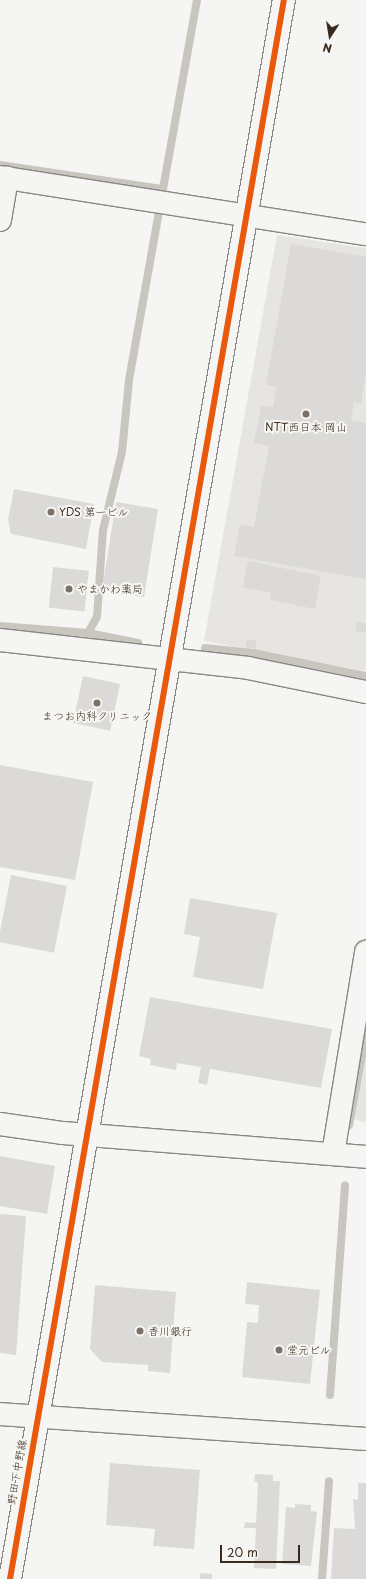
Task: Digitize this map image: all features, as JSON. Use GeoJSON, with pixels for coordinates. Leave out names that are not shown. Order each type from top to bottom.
{"type":"FeatureCollection","features":[{"type":"Feature","properties":{"kind":"street","name":"野田下中野線"},"geometry":{"type":"LineString","coordinates":[[10,1579],[37,1416],[88,1135],[284,0]]}},
{"type":"Feature","properties":{"kind":"street"},"geometry":{"type":"LineString","coordinates":[[0,220],[4,177],[366,234]]}},
{"type":"Feature","properties":{"kind":"street"},"geometry":{"type":"LineString","coordinates":[[0,640],[69,645],[169,661],[248,668],[366,692]]}},
{"type":"Feature","properties":{"kind":"street"},"geometry":{"type":"LineString","coordinates":[[333,1154],[366,952]]}},
{"type":"Feature","properties":{"kind":"street"},"geometry":{"type":"LineString","coordinates":[[0,1124],[88,1135],[366,1157]]}},
{"type":"Feature","properties":{"kind":"street"},"geometry":{"type":"LineString","coordinates":[[0,1414],[366,1439]]}},
{"type":"Feature","properties":{"kind":"shaded area"},"geometry":{"type":"Polygon","coordinates":[[[277,235],[366,248],[366,671],[204,641],[277,235]]]}},
{"type":"Feature","properties":{"kind":"shaded area"},"geometry":{"type":"Polygon","coordinates":[[[366,1048],[366,1123],[354,1119],[366,1048]]]}},
{"type":"Feature","properties":{"kind":"building","name":"NTT西日本 岡山"},"geometry":{"type":"Polygon","coordinates":[[[291,244],[366,257],[366,374],[361,403],[354,402],[351,420],[366,423],[366,579],[234,556],[240,524],[254,527],[269,446],[254,443],[261,405],[273,407],[277,387],[266,385],[291,244]]]}},
{"type":"Feature","properties":{"kind":"building","name":"YDS 第一ビル"},"geometry":{"type":"Polygon","coordinates":[[[14,489],[94,504],[86,549],[11,534],[8,520],[14,489]]]}},
{"type":"Feature","properties":{"kind":"building"},"geometry":{"type":"Polygon","coordinates":[[[116,502],[158,509],[144,597],[108,591],[103,584],[116,502]]]}},
{"type":"Feature","properties":{"kind":"building"},"geometry":{"type":"Polygon","coordinates":[[[248,561],[321,576],[315,609],[270,600],[271,593],[243,587],[248,561]]]}},
{"type":"Feature","properties":{"kind":"building","name":"やまかわ薬局"},"geometry":{"type":"Polygon","coordinates":[[[53,567],[89,571],[85,612],[49,608],[53,567]]]}},
{"type":"Feature","properties":{"kind":"building"},"geometry":{"type":"Polygon","coordinates":[[[357,622],[366,623],[366,633],[355,631],[357,622]]]}},
{"type":"Feature","properties":{"kind":"building"},"geometry":{"type":"Polygon","coordinates":[[[247,639],[257,641],[255,649],[245,647],[247,639]]]}},
{"type":"Feature","properties":{"kind":"building","name":"まつお内科クリニック"},"geometry":{"type":"Polygon","coordinates":[[[83,676],[120,684],[110,731],[73,723],[83,676]]]}},
{"type":"Feature","properties":{"kind":"building"},"geometry":{"type":"Polygon","coordinates":[[[0,765],[93,782],[75,880],[0,867],[0,765]]]}},
{"type":"Feature","properties":{"kind":"building"},"geometry":{"type":"Polygon","coordinates":[[[11,875],[67,886],[54,953],[0,942],[0,932],[11,875]]]}},
{"type":"Feature","properties":{"kind":"building"},"geometry":{"type":"Polygon","coordinates":[[[190,898],[277,913],[263,989],[193,977],[200,937],[184,934],[190,898]]]}},
{"type":"Feature","properties":{"kind":"building"},"geometry":{"type":"Polygon","coordinates":[[[150,997],[332,1029],[321,1088],[210,1069],[207,1085],[198,1083],[201,1067],[177,1063],[176,1070],[150,1065],[151,1059],[139,1056],[150,997]]]}},
{"type":"Feature","properties":{"kind":"building"},"geometry":{"type":"Polygon","coordinates":[[[0,1156],[55,1166],[47,1214],[0,1206],[0,1156]]]}},
{"type":"Feature","properties":{"kind":"building"},"geometry":{"type":"Polygon","coordinates":[[[0,1214],[26,1216],[16,1355],[0,1353],[0,1214]]]}},
{"type":"Feature","properties":{"kind":"building","name":"堂元ビル"},"geometry":{"type":"Polygon","coordinates":[[[247,1282],[320,1290],[310,1384],[242,1377],[247,1322],[258,1323],[259,1305],[245,1304],[247,1282]]]}},
{"type":"Feature","properties":{"kind":"building"},"geometry":{"type":"Polygon","coordinates":[[[95,1285],[176,1292],[170,1373],[148,1371],[148,1365],[102,1362],[90,1349],[95,1285]]]}},
{"type":"Feature","properties":{"kind":"building"},"geometry":{"type":"Polygon","coordinates":[[[110,1463],[200,1470],[194,1549],[153,1546],[155,1529],[106,1525],[110,1463]]]}},
{"type":"Feature","properties":{"kind":"building"},"geometry":{"type":"Polygon","coordinates":[[[255,1474],[273,1475],[273,1481],[280,1481],[276,1569],[254,1568],[256,1528],[244,1528],[245,1522],[256,1523],[258,1482],[254,1482],[255,1474]]]}},
{"type":"Feature","properties":{"kind":"building"},"geometry":{"type":"Polygon","coordinates":[[[358,1483],[366,1483],[366,1579],[331,1579],[334,1528],[355,1529],[353,1499],[358,1500],[358,1483]]]}},
{"type":"Feature","properties":{"kind":"building"},"geometry":{"type":"Polygon","coordinates":[[[295,1504],[311,1505],[311,1511],[317,1512],[311,1566],[282,1564],[286,1507],[295,1508],[295,1504]]]}},
{"type":"Feature","properties":{"kind":"building"},"geometry":{"type":"Polygon","coordinates":[[[200,1573],[212,1574],[212,1579],[200,1579],[200,1573]]]}},
{"type":"Feature","properties":{"kind":"waterway"},"geometry":{"type":"LineString","coordinates":[[0,165],[163,189],[197,0]]}},
{"type":"Feature","properties":{"kind":"waterway"},"geometry":{"type":"LineString","coordinates":[[88,633],[97,617],[103,530],[122,452],[129,380],[158,217]]}},
{"type":"Feature","properties":{"kind":"waterway"},"geometry":{"type":"LineString","coordinates":[[0,626],[88,633],[138,643]]}},
{"type":"Feature","properties":{"kind":"waterway"},"geometry":{"type":"LineString","coordinates":[[205,648],[253,653],[366,676]]}},
{"type":"Feature","properties":{"kind":"waterway"},"geometry":{"type":"LineString","coordinates":[[349,1125],[366,1033]]}},
{"type":"Feature","properties":{"kind":"waterway"},"geometry":{"type":"LineString","coordinates":[[330,1395],[345,1186]]}},
{"type":"Feature","properties":{"kind":"waterway"},"geometry":{"type":"LineString","coordinates":[[322,1579],[329,1481]]}},
{"type":"Feature","properties":{"kind":"cycle path"},"geometry":{"type":"LineString","coordinates":[[10,1579],[284,0]]}},
{"type":"Feature","properties":{"kind":"place","name":"NTT西日本 岡山"},"geometry":{"type":"Point","coordinates":[306,414]}},
{"type":"Feature","properties":{"kind":"place","name":"YDS 第一ビル"},"geometry":{"type":"Point","coordinates":[51,512]}},
{"type":"Feature","properties":{"kind":"place","name":"やまかわ薬局"},"geometry":{"type":"Point","coordinates":[69,589]}},
{"type":"Feature","properties":{"kind":"place","name":"まつお内科クリニック"},"geometry":{"type":"Point","coordinates":[97,703]}},
{"type":"Feature","properties":{"kind":"place","name":"香川銀行"},"geometry":{"type":"Point","coordinates":[140,1331]}},
{"type":"Feature","properties":{"kind":"place","name":"堂元ビル"},"geometry":{"type":"Point","coordinates":[279,1350]}}]}
